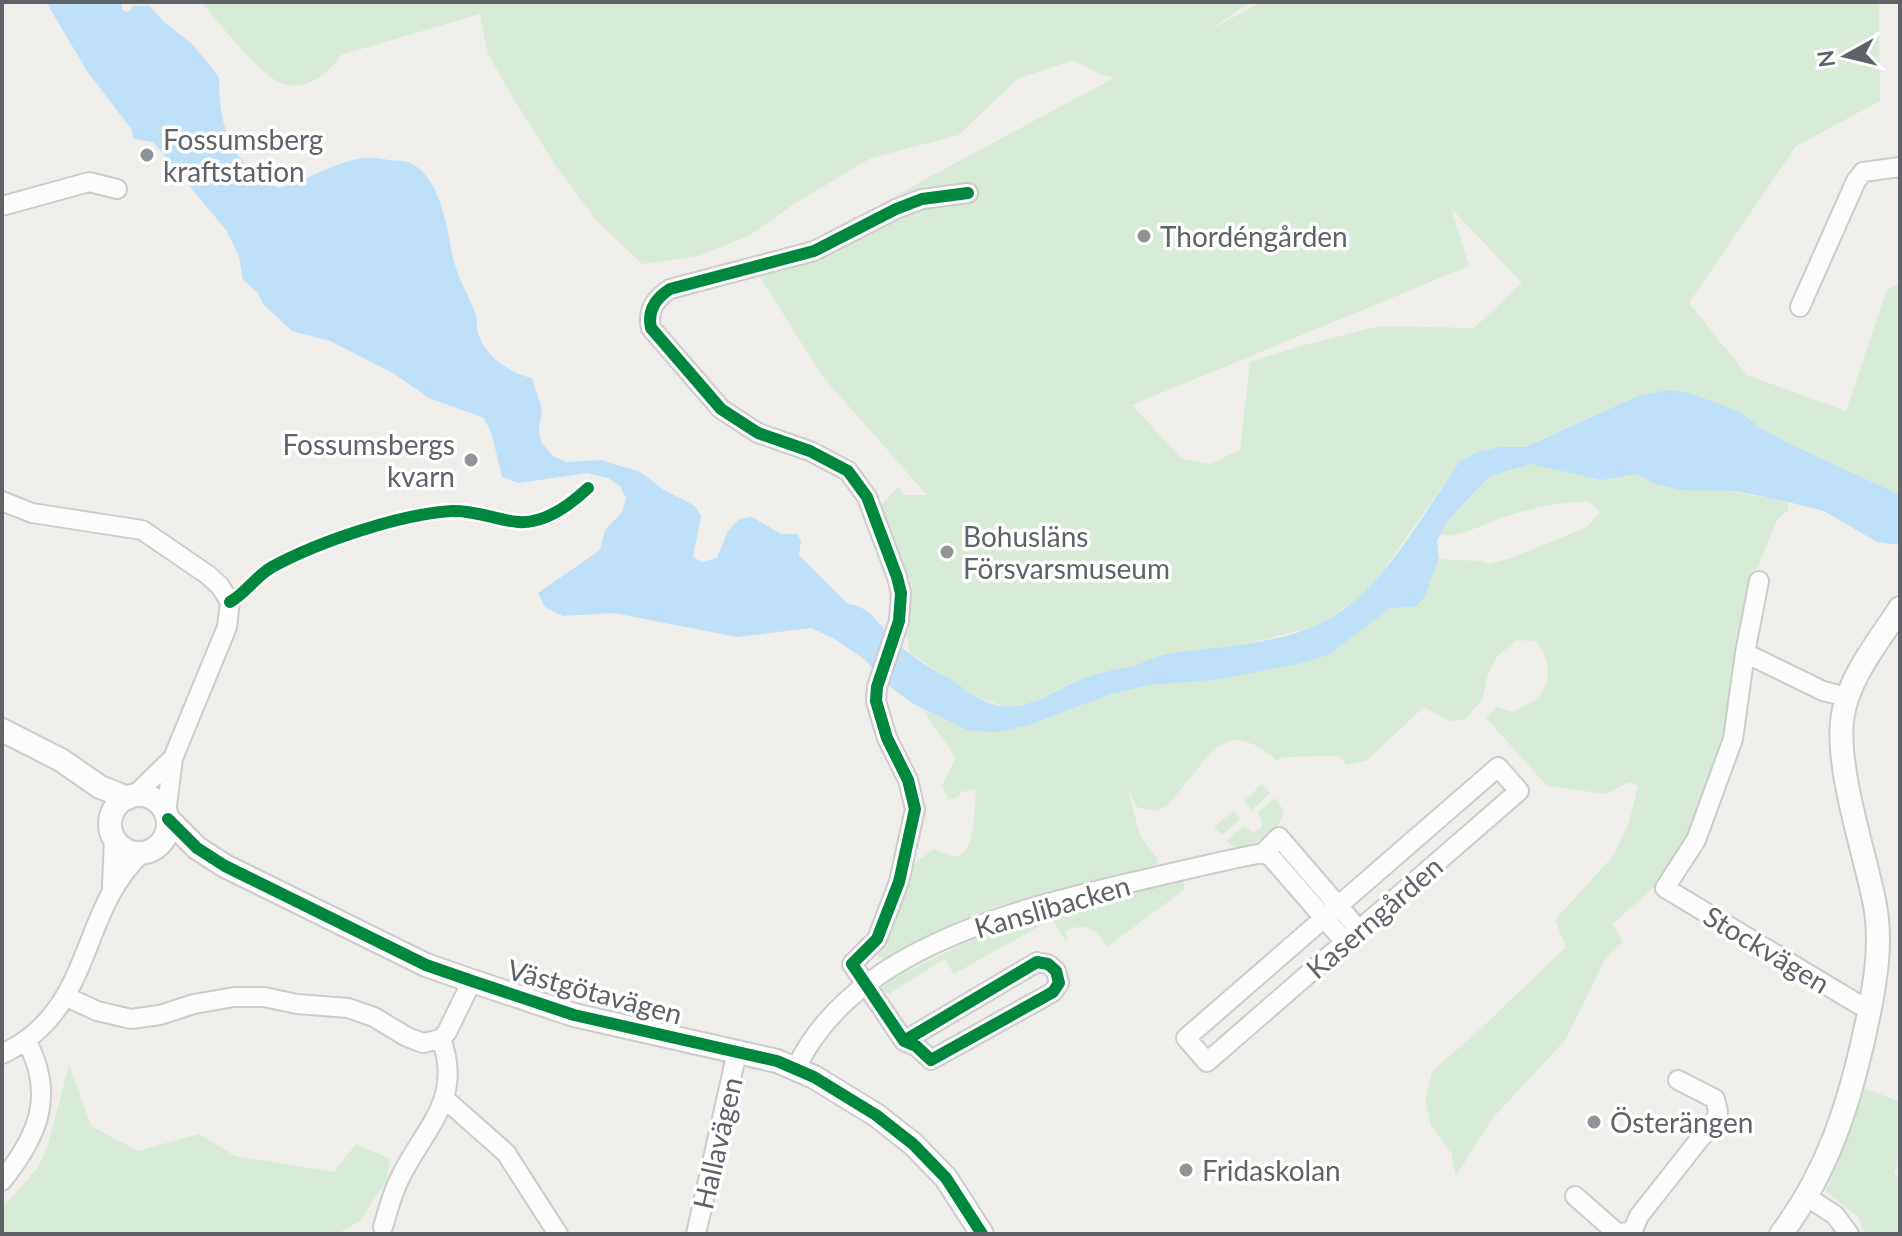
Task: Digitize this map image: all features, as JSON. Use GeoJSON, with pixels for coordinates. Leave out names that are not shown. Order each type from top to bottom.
{"type":"FeatureCollection","features":[{"type":"Feature","properties":{"kind":"street"},"geometry":{"type":"LineString","coordinates":[[1800,307],[1856,181],[1863,172],[1900,167]]}},
{"type":"Feature","properties":{"kind":"street"},"geometry":{"type":"LineString","coordinates":[[2,206],[89,182],[117,189]]}},
{"type":"Feature","properties":{"kind":"street"},"geometry":{"type":"LineString","coordinates":[[904,1041],[1037,962],[1048,964],[1056,971],[1059,983],[1053,992],[934,1059],[927,1059],[916,1046],[904,1041],[852,964],[877,939],[907,854],[915,809],[908,780],[887,738],[876,701],[877,687],[899,621],[901,593],[897,577],[867,497],[855,479],[836,464],[810,451],[758,433],[721,409],[651,328],[649,320],[658,297],[670,289],[801,254],[831,243],[922,199],[968,193]]}},
{"type":"Feature","properties":{"kind":"street"},"geometry":{"type":"LineString","coordinates":[[2,501],[32,513],[142,530],[208,575],[230,602],[227,627],[218,652],[173,758],[166,834],[157,847],[146,852],[124,873],[112,893],[67,997],[26,1040],[2,1054]]}},
{"type":"Feature","properties":{"kind":"street"},"geometry":{"type":"LineString","coordinates":[[1759,581],[1745,653],[1823,691],[1847,697]]}},
{"type":"Feature","properties":{"kind":"street"},"geometry":{"type":"LineString","coordinates":[[1781,1234],[1807,1197],[1837,1136],[1870,1008],[1876,967],[1877,913],[1841,732],[1847,697],[1900,608]]}},
{"type":"Feature","properties":{"kind":"street","name":"Stockvägen"},"geometry":{"type":"LineString","coordinates":[[1745,653],[1733,739],[1696,840],[1665,888],[1858,1004],[1870,1008]]}},
{"type":"Feature","properties":{"kind":"street"},"geometry":{"type":"LineString","coordinates":[[2,730],[61,760],[113,793],[157,801],[167,816]]}},
{"type":"Feature","properties":{"kind":"street"},"geometry":{"type":"LineString","coordinates":[[112,893],[112,831],[116,808],[152,781],[173,758]]}},
{"type":"Feature","properties":{"kind":"street","name":"Kaserngården"},"geometry":{"type":"LineString","coordinates":[[1498,767],[1519,791],[1207,1062],[1186,1038],[1331,912],[1498,767]]}},
{"type":"Feature","properties":{"kind":"street"},"geometry":{"type":"LineString","coordinates":[[85,777],[106,810],[112,831],[126,850],[146,852]]}},
{"type":"Feature","properties":{"kind":"street","name":"Västgötavägen"},"geometry":{"type":"LineString","coordinates":[[167,816],[197,848],[225,866],[426,965],[574,1015],[796,1068],[863,1106],[913,1144],[946,1178],[982,1234]]}},
{"type":"Feature","properties":{"kind":"street"},"geometry":{"type":"LineString","coordinates":[[1345,942],[1331,912],[1279,837],[1263,853],[1331,912],[1359,930]]}},
{"type":"Feature","properties":{"kind":"street","name":"Västgötavägen"},"geometry":{"type":"LineString","coordinates":[[146,852],[225,866]]}},
{"type":"Feature","properties":{"kind":"street","name":"Kanslibacken"},"geometry":{"type":"LineString","coordinates":[[796,1068],[814,1037],[867,985],[961,932],[1009,914],[1263,853]]}},
{"type":"Feature","properties":{"kind":"street"},"geometry":{"type":"LineString","coordinates":[[67,997],[97,1011],[131,1019],[160,1015],[219,999],[264,997],[297,1004],[358,1010],[423,1043],[441,1039],[447,1032],[472,981]]}},
{"type":"Feature","properties":{"kind":"street"},"geometry":{"type":"LineString","coordinates":[[383,1227],[398,1181],[445,1099],[450,1079],[441,1039]]}},
{"type":"Feature","properties":{"kind":"street"},"geometry":{"type":"LineString","coordinates":[[2,1181],[30,1142],[41,1109],[41,1081],[26,1040]]}},
{"type":"Feature","properties":{"kind":"street","name":"Hallavägen"},"geometry":{"type":"LineString","coordinates":[[696,1234],[737,1052]]}},
{"type":"Feature","properties":{"kind":"street"},"geometry":{"type":"LineString","coordinates":[[1575,1196],[1614,1231],[1633,1233],[1639,1216],[1717,1117],[1715,1099],[1678,1080]]}},
{"type":"Feature","properties":{"kind":"street"},"geometry":{"type":"LineString","coordinates":[[445,1099],[506,1153],[558,1234]]}},
{"type":"Feature","properties":{"kind":"street"},"geometry":{"type":"LineString","coordinates":[[1807,1197],[1835,1215],[1849,1234]]}},
{"type":"Feature","properties":{"kind":"green space"},"geometry":{"type":"Polygon","coordinates":[[[201,2],[1251,2],[1207,31],[1262,2],[1879,2],[1880,101],[1796,146],[1689,303],[1747,375],[1846,411],[1887,289],[1900,285],[1900,495],[1786,442],[1740,412],[1638,396],[1524,447],[1499,447],[1460,461],[1382,572],[1360,597],[1318,626],[1250,643],[1161,655],[1074,682],[1026,706],[1009,708],[974,696],[910,653],[881,505],[898,487],[905,495],[927,495],[823,377],[760,277],[920,182],[1114,78],[1073,60],[1017,79],[959,135],[871,158],[794,204],[749,236],[694,257],[642,264],[597,221],[554,163],[488,54],[480,14],[341,55],[316,80],[291,85],[262,70],[201,2]],[[1451,208],[1469,266],[1132,405],[1182,459],[1210,464],[1240,450],[1250,362],[1379,326],[1474,328],[1522,283],[1451,208]]]}},
{"type":"Feature","properties":{"kind":"green space"},"geometry":{"type":"Polygon","coordinates":[[[1531,464],[1584,474],[1636,474],[1788,502],[1788,510],[1777,520],[1749,588],[1725,734],[1687,835],[1654,887],[1613,924],[1623,942],[1606,957],[1566,1039],[1492,1119],[1456,1176],[1451,1153],[1431,1126],[1425,1101],[1432,1071],[1566,947],[1555,920],[1613,856],[1629,823],[1638,786],[1629,782],[1606,794],[1547,786],[1486,718],[1497,707],[1513,712],[1534,701],[1542,692],[1548,669],[1544,654],[1535,641],[1516,640],[1497,657],[1488,674],[1482,700],[1464,720],[1449,721],[1424,707],[1367,760],[1347,765],[1339,756],[1282,757],[1277,761],[1258,747],[1243,741],[1230,741],[1208,756],[1163,808],[1152,811],[1137,807],[1127,788],[1140,835],[1158,860],[1157,865],[991,908],[949,925],[883,960],[876,954],[915,863],[934,849],[953,856],[961,854],[973,830],[976,789],[948,799],[942,786],[955,759],[923,709],[969,731],[995,732],[1027,726],[1111,694],[1150,685],[1214,680],[1390,608],[1415,607],[1424,598],[1439,559],[1489,564],[1512,558],[1587,527],[1600,512],[1589,502],[1556,504],[1511,515],[1464,532],[1440,535],[1447,521],[1490,476],[1531,464]]]}},
{"type":"Feature","properties":{"kind":"green space"},"geometry":{"type":"Polygon","coordinates":[[[1262,784],[1270,793],[1252,810],[1244,801],[1262,784]]]}},
{"type":"Feature","properties":{"kind":"green space"},"geometry":{"type":"Polygon","coordinates":[[[1275,798],[1284,811],[1272,831],[1242,847],[1235,847],[1226,841],[1243,826],[1253,832],[1262,827],[1262,819],[1257,813],[1275,798]]]}},
{"type":"Feature","properties":{"kind":"green space"},"geometry":{"type":"Polygon","coordinates":[[[1233,811],[1240,819],[1222,835],[1214,827],[1233,811]]]}},
{"type":"Feature","properties":{"kind":"green space"},"geometry":{"type":"Polygon","coordinates":[[[1184,881],[1184,890],[1107,947],[1099,935],[1084,927],[1064,931],[1066,942],[1052,919],[954,974],[944,959],[889,994],[881,990],[891,979],[999,927],[1041,914],[1184,881]]]}},
{"type":"Feature","properties":{"kind":"green space"},"geometry":{"type":"Polygon","coordinates":[[[69,1064],[91,1126],[138,1151],[199,1134],[235,1156],[334,1172],[356,1144],[390,1159],[386,1181],[360,1221],[337,1234],[2,1234],[2,1208],[37,1169],[48,1145],[69,1064]]]}},
{"type":"Feature","properties":{"kind":"green space"},"geometry":{"type":"Polygon","coordinates":[[[1864,1088],[1900,1102],[1900,1149],[1894,1173],[1900,1177],[1900,1234],[1865,1234],[1858,1217],[1826,1191],[1864,1088]]]}},
{"type":"Feature","properties":{"kind":"water"},"geometry":{"type":"Polygon","coordinates":[[[46,2],[121,2],[122,10],[128,12],[133,6],[150,6],[163,21],[192,44],[216,73],[225,128],[231,143],[249,168],[278,188],[343,163],[365,158],[406,161],[419,169],[428,178],[441,204],[455,266],[476,315],[481,342],[499,363],[532,378],[542,409],[541,442],[553,456],[566,462],[601,460],[640,472],[664,490],[695,506],[701,516],[693,557],[702,562],[717,558],[728,531],[739,519],[752,517],[781,534],[797,534],[801,541],[799,555],[848,604],[864,609],[917,659],[989,703],[1002,706],[1027,704],[1091,676],[1137,665],[1162,655],[1278,638],[1321,623],[1340,612],[1374,582],[1406,542],[1460,461],[1499,447],[1525,447],[1638,396],[1667,390],[1690,393],[1740,412],[1786,442],[1900,495],[1900,545],[1877,542],[1824,511],[1788,502],[1735,491],[1682,490],[1656,484],[1636,474],[1601,480],[1531,464],[1490,476],[1447,521],[1437,541],[1439,559],[1424,598],[1415,607],[1390,608],[1328,655],[1214,680],[1150,685],[1111,694],[1027,726],[995,732],[969,731],[912,703],[888,685],[864,659],[833,638],[811,628],[737,637],[614,613],[563,616],[545,607],[538,593],[600,550],[605,530],[622,512],[626,498],[620,486],[608,478],[587,473],[519,483],[502,477],[492,435],[484,418],[429,398],[393,373],[330,341],[292,331],[243,280],[239,256],[226,230],[153,142],[133,139],[132,130],[87,71],[46,2]]]}},
{"type":"Feature","properties":{"kind":"cycle path"},"geometry":{"type":"LineString","coordinates":[[904,1041],[1037,962],[1048,964],[1056,971],[1059,983],[1053,992],[931,1060],[916,1046],[904,1041],[852,964],[877,939],[899,882],[915,809],[908,780],[887,738],[876,701],[877,687],[899,621],[901,593],[897,577],[867,497],[848,471],[810,451],[758,433],[721,409],[651,328],[650,316],[657,301],[670,289],[814,251],[922,199],[968,193]]}},
{"type":"Feature","properties":{"kind":"cycle path"},"geometry":{"type":"LineString","coordinates":[[230,602],[272,567],[312,548],[360,531],[408,518],[452,511],[528,522],[556,512],[588,488]]}},
{"type":"Feature","properties":{"kind":"cycle path"},"geometry":{"type":"LineString","coordinates":[[168,819],[197,848],[225,866],[426,965],[574,1015],[777,1061],[814,1077],[876,1115],[913,1144],[946,1178],[982,1234]]}},
{"type":"Feature","properties":{"kind":"place","name":"Fossumsberg kraftstation"},"geometry":{"type":"Point","coordinates":[147,155]}},
{"type":"Feature","properties":{"kind":"place","name":"Thordéngården"},"geometry":{"type":"Point","coordinates":[1144,236]}},
{"type":"Feature","properties":{"kind":"place","name":"Fossumsbergs kvarn"},"geometry":{"type":"Point","coordinates":[471,460]}},
{"type":"Feature","properties":{"kind":"place","name":"Bohusläns Försvarsmuseum"},"geometry":{"type":"Point","coordinates":[947,552]}},
{"type":"Feature","properties":{"kind":"place","name":"Österängen"},"geometry":{"type":"Point","coordinates":[1594,1122]}},
{"type":"Feature","properties":{"kind":"place","name":"Fridaskolan"},"geometry":{"type":"Point","coordinates":[1186,1170]}}]}
